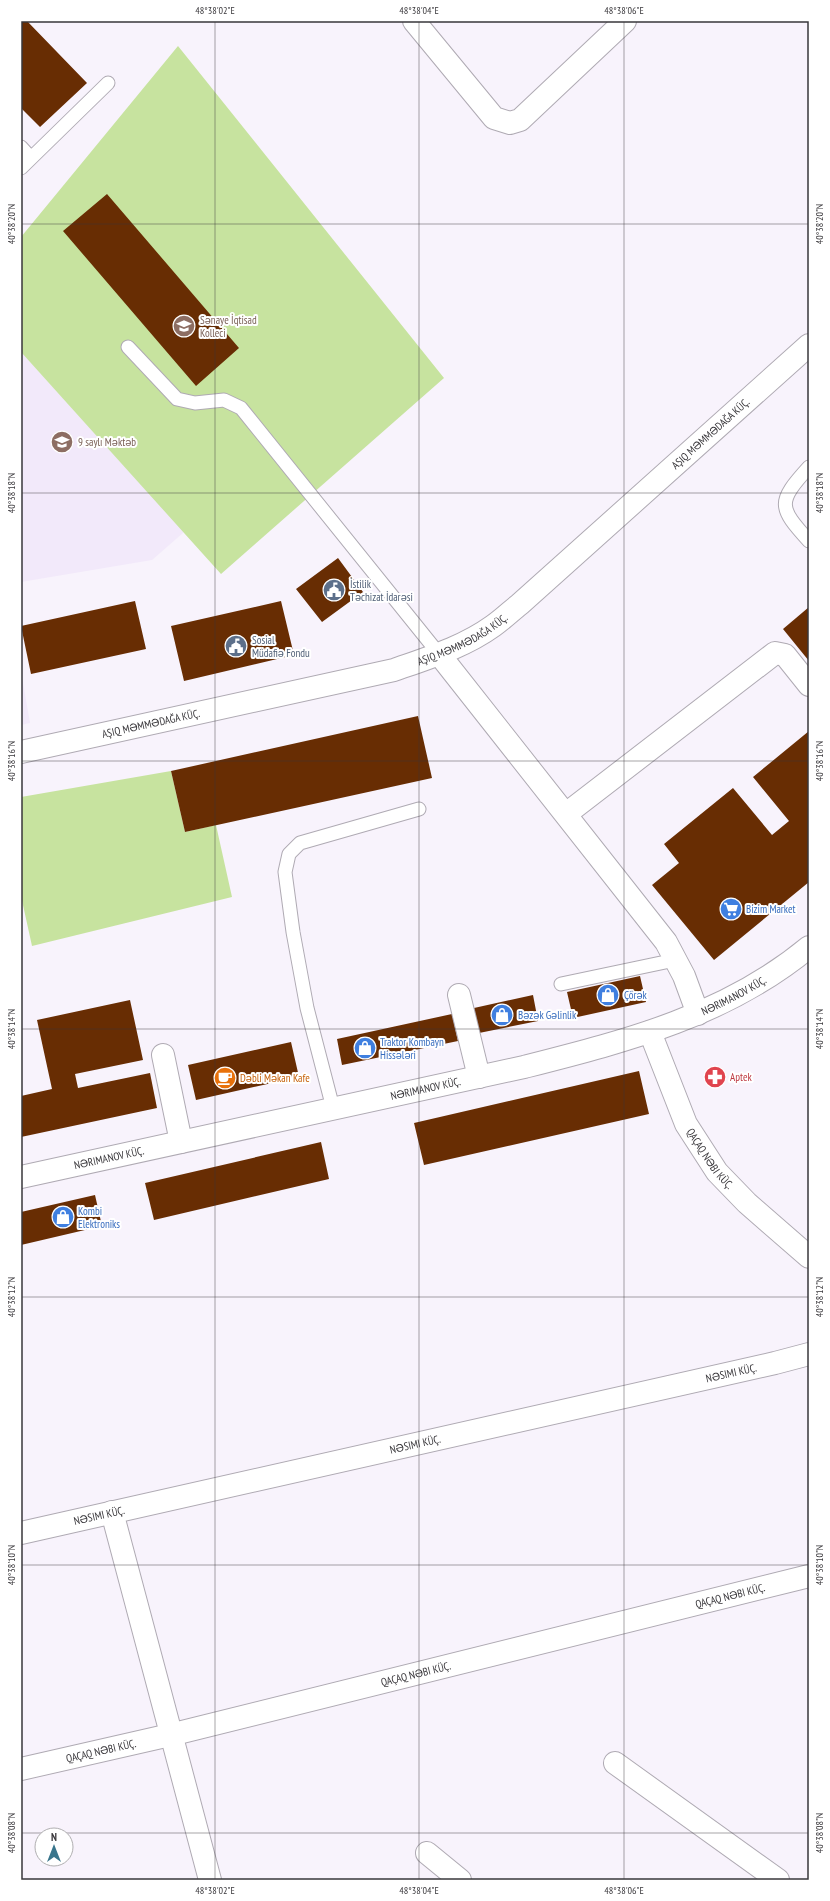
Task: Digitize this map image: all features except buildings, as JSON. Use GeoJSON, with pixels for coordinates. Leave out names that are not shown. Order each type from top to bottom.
{"type":"FeatureCollection","features":[{"type":"Feature","properties":{"kind":"street"},"geometry":{"type":"LineString","coordinates":[[414,21],[494,118],[510,123],[520,120],[625,21]]}},
{"type":"Feature","properties":{"kind":"street"},"geometry":{"type":"LineString","coordinates":[[21,752],[394,670],[467,642],[493,626],[520,604],[809,345]]}},
{"type":"Feature","properties":{"kind":"street"},"geometry":{"type":"LineString","coordinates":[[566,814],[775,653],[785,655],[809,685]]}},
{"type":"Feature","properties":{"kind":"street"},"geometry":{"type":"LineString","coordinates":[[439,654],[666,942],[684,976],[698,1014]]}},
{"type":"Feature","properties":{"kind":"street","name":"NƏRIMANOV KÜÇ."},"geometry":{"type":"LineString","coordinates":[[21,1177],[479,1077],[594,1050],[650,1032],[698,1014],[738,996],[774,974],[809,947]]}},
{"type":"Feature","properties":{"kind":"street"},"geometry":{"type":"LineString","coordinates":[[459,996],[479,1077]]}},
{"type":"Feature","properties":{"kind":"street","name":"QAÇAQ NƏBI KÜÇ."},"geometry":{"type":"LineString","coordinates":[[650,1032],[686,1124],[717,1172],[747,1203],[809,1257]]}},
{"type":"Feature","properties":{"kind":"street"},"geometry":{"type":"LineString","coordinates":[[163,1055],[181,1142]]}},
{"type":"Feature","properties":{"kind":"street","name":"NƏSIMI KÜÇ."},"geometry":{"type":"LineString","coordinates":[[21,1533],[767,1365],[809,1354]]}},
{"type":"Feature","properties":{"kind":"street"},"geometry":{"type":"LineString","coordinates":[[112,1512],[170,1735],[210,1880]]}},
{"type":"Feature","properties":{"kind":"street","name":"QAÇAQ NƏBI KÜÇ."},"geometry":{"type":"LineString","coordinates":[[21,1769],[170,1735],[809,1576]]}},
{"type":"Feature","properties":{"kind":"street"},"geometry":{"type":"LineString","coordinates":[[615,1763],[778,1880]]}},
{"type":"Feature","properties":{"kind":"street"},"geometry":{"type":"LineString","coordinates":[[427,1853],[460,1880]]}},
{"type":"Feature","properties":{"kind":"lane"},"geometry":{"type":"LineString","coordinates":[[21,168],[108,83]]}},
{"type":"Feature","properties":{"kind":"lane"},"geometry":{"type":"LineString","coordinates":[[21,147],[31,158]]}},
{"type":"Feature","properties":{"kind":"lane"},"geometry":{"type":"LineString","coordinates":[[128,348],[177,399],[195,403],[224,400],[241,408],[439,654]]}},
{"type":"Feature","properties":{"kind":"lane"},"geometry":{"type":"LineString","coordinates":[[809,467],[792,486],[785,498],[785,510],[793,524],[809,542]]}},
{"type":"Feature","properties":{"kind":"lane"},"geometry":{"type":"LineString","coordinates":[[333,1108],[307,1008],[293,932],[285,872],[289,854],[300,842],[419,809]]}},
{"type":"Feature","properties":{"kind":"lane"},"geometry":{"type":"LineString","coordinates":[[561,984],[675,960]]}},
{"type":"Feature","properties":{"kind":"shaded area","name":"9 saylı Məktəb"},"geometry":{"type":"Polygon","coordinates":[[[21,352],[184,532],[152,560],[21,582],[21,352]]]}},
{"type":"Feature","properties":{"kind":"shaded area"},"geometry":{"type":"Polygon","coordinates":[[[21,671],[30,723],[21,725],[21,671]]]}},
{"type":"Feature","properties":{"kind":"green space"},"geometry":{"type":"Polygon","coordinates":[[[178,46],[444,378],[221,574],[21,352],[21,237],[178,46]]]}},
{"type":"Feature","properties":{"kind":"green space"},"geometry":{"type":"Polygon","coordinates":[[[171,771],[185,832],[216,825],[232,897],[32,946],[21,896],[21,797],[171,771]]]}},
{"type":"Feature","properties":{"kind":"place","name":"Sənaye İqtisad Kolleci"},"geometry":{"type":"Point","coordinates":[184,326]}},
{"type":"Feature","properties":{"kind":"place","name":"9 saylı Məktəb"},"geometry":{"type":"Point","coordinates":[62,442]}},
{"type":"Feature","properties":{"kind":"place","name":"İstilik Təchizat İdarəsi"},"geometry":{"type":"Point","coordinates":[334,590]}},
{"type":"Feature","properties":{"kind":"place","name":"Sosial Müdafiə Fondu"},"geometry":{"type":"Point","coordinates":[236,646]}},
{"type":"Feature","properties":{"kind":"place","name":"Bizim Market"},"geometry":{"type":"Point","coordinates":[731,909]}},
{"type":"Feature","properties":{"kind":"place","name":"Çörək"},"geometry":{"type":"Point","coordinates":[608,995]}},
{"type":"Feature","properties":{"kind":"place","name":"Bəzək Gəlinlik"},"geometry":{"type":"Point","coordinates":[502,1015]}},
{"type":"Feature","properties":{"kind":"place","name":"Traktor Kombayn Hissələri"},"geometry":{"type":"Point","coordinates":[365,1048]}},
{"type":"Feature","properties":{"kind":"place","name":"Aptek"},"geometry":{"type":"Point","coordinates":[715,1077]}},
{"type":"Feature","properties":{"kind":"place","name":"Dəbli Məkan Kafe"},"geometry":{"type":"Point","coordinates":[225,1078]}},
{"type":"Feature","properties":{"kind":"place","name":"Kombi Elektroniks"},"geometry":{"type":"Point","coordinates":[63,1217]}}]}
